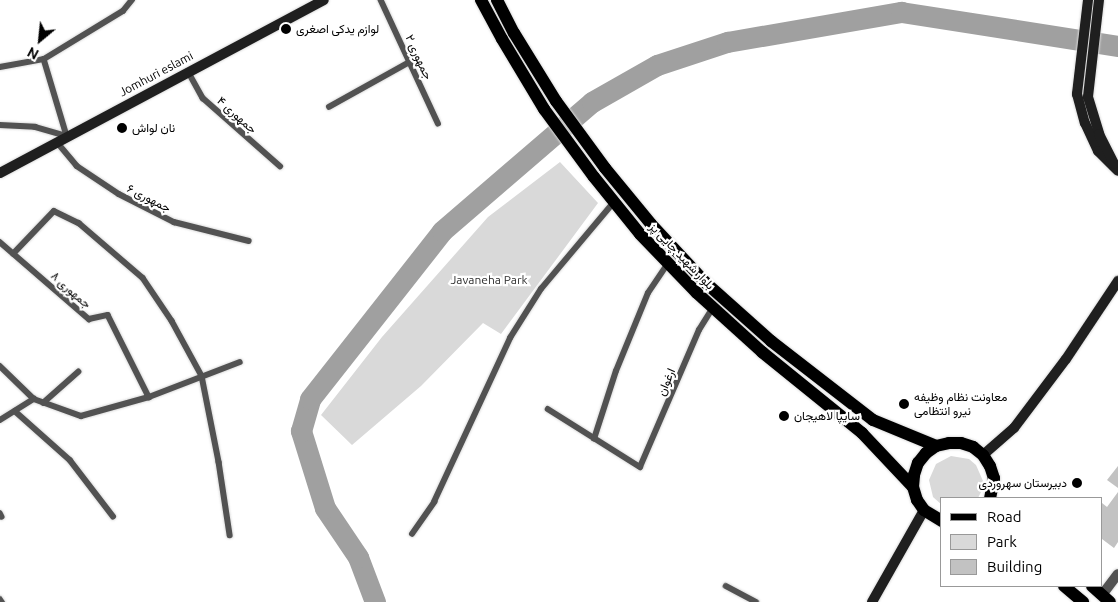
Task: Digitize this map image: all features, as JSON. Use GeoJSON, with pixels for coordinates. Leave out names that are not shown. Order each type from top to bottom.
{"type":"FeatureCollection","features":[{"type":"Feature","properties":{"kind":"main road","name":"Jomhuri eslami"},"geometry":{"type":"LineString","coordinates":[[0,173],[324,0]]}},
{"type":"Feature","properties":{"kind":"main road","name":"بلوار شهید چایی پز"},"geometry":{"type":"LineString","coordinates":[[481,0],[502,40],[544,109],[614,202],[668,263],[712,308],[762,352],[862,433],[913,487],[917,500],[924,510]]}},
{"type":"Feature","properties":{"kind":"main road","name":"بلوار شهید چایی پز"},"geometry":{"type":"LineString","coordinates":[[497,0],[514,33],[556,101],[588,145],[651,224],[706,283],[771,341],[873,420],[936,446]]}},
{"type":"Feature","properties":{"kind":"main road"},"geometry":{"type":"LineString","coordinates":[[1088,0],[1077,94],[1085,123],[1098,151],[1118,170]]}},
{"type":"Feature","properties":{"kind":"main road"},"geometry":{"type":"LineString","coordinates":[[1099,0],[1088,97],[1091,112],[1118,170]]}},
{"type":"Feature","properties":{"kind":"main road"},"geometry":{"type":"LineString","coordinates":[[983,455],[1014,428],[1066,359],[1118,281]]}},
{"type":"Feature","properties":{"kind":"main road"},"geometry":{"type":"LineString","coordinates":[[913,487],[918,463],[926,453],[936,446],[948,442],[961,443],[973,447],[983,455],[990,466],[994,478],[995,496]]}},
{"type":"Feature","properties":{"kind":"main road"},"geometry":{"type":"LineString","coordinates":[[872,602],[924,510],[940,520]]}},
{"type":"Feature","properties":{"kind":"main road"},"geometry":{"type":"LineString","coordinates":[[1065,587],[1082,602]]}},
{"type":"Feature","properties":{"kind":"main road"},"geometry":{"type":"LineString","coordinates":[[1093,587],[1106,598]]}},
{"type":"Feature","properties":{"kind":"street"},"geometry":{"type":"LineString","coordinates":[[1106,598],[1118,574]]}},
{"type":"Feature","properties":{"kind":"lane"},"geometry":{"type":"LineString","coordinates":[[0,67],[44,59],[123,11],[132,0]]}},
{"type":"Feature","properties":{"kind":"lane","name":"جمهوری ۲"},"geometry":{"type":"LineString","coordinates":[[381,0],[438,123]]}},
{"type":"Feature","properties":{"kind":"lane"},"geometry":{"type":"LineString","coordinates":[[44,59],[67,136]]}},
{"type":"Feature","properties":{"kind":"lane"},"geometry":{"type":"LineString","coordinates":[[329,108],[410,62]]}},
{"type":"Feature","properties":{"kind":"lane","name":"جمهوری ۴"},"geometry":{"type":"LineString","coordinates":[[188,71],[203,98],[280,166]]}},
{"type":"Feature","properties":{"kind":"lane"},"geometry":{"type":"LineString","coordinates":[[0,124],[35,127],[67,136]]}},
{"type":"Feature","properties":{"kind":"lane","name":"جمهوری ۶"},"geometry":{"type":"LineString","coordinates":[[57,142],[77,166],[119,194],[174,222],[249,241]]}},
{"type":"Feature","properties":{"kind":"lane"},"geometry":{"type":"LineString","coordinates":[[412,534],[434,502],[510,338],[540,289],[614,202]]}},
{"type":"Feature","properties":{"kind":"lane"},"geometry":{"type":"LineString","coordinates":[[13,254],[54,210],[79,223],[143,278],[172,321],[202,376],[219,462],[230,535]]}},
{"type":"Feature","properties":{"kind":"lane","name":"جمهوری ۸"},"geometry":{"type":"LineString","coordinates":[[0,242],[89,320],[108,315],[149,397]]}},
{"type":"Feature","properties":{"kind":"lane"},"geometry":{"type":"LineString","coordinates":[[548,409],[594,439],[616,371],[648,293],[668,263]]}},
{"type":"Feature","properties":{"kind":"lane","name":"ارغوان"},"geometry":{"type":"LineString","coordinates":[[594,439],[640,467],[699,330],[712,308]]}},
{"type":"Feature","properties":{"kind":"lane"},"geometry":{"type":"LineString","coordinates":[[0,366],[34,398],[81,416],[149,397],[240,362]]}},
{"type":"Feature","properties":{"kind":"lane"},"geometry":{"type":"LineString","coordinates":[[43,403],[78,372]]}},
{"type":"Feature","properties":{"kind":"lane"},"geometry":{"type":"LineString","coordinates":[[0,420],[34,398]]}},
{"type":"Feature","properties":{"kind":"lane"},"geometry":{"type":"LineString","coordinates":[[15,411],[70,460],[113,516]]}},
{"type":"Feature","properties":{"kind":"lane"},"geometry":{"type":"LineString","coordinates":[[726,586],[756,602]]}},
{"type":"Feature","properties":{"kind":"green space","name":"Javaneha Park"},"geometry":{"type":"Polygon","coordinates":[[[560,162],[598,203],[501,334],[483,323],[421,386],[352,445],[321,415],[382,337],[488,217],[560,162]]]}},
{"type":"Feature","properties":{"kind":"green space"},"geometry":{"type":"Polygon","coordinates":[[[951,456],[969,459],[976,465],[983,481],[978,497],[940,497],[940,503],[933,497],[929,480],[936,464],[951,456]]]}},
{"type":"Feature","properties":{"kind":"building"},"geometry":{"type":"Polygon","coordinates":[[[1118,466],[1118,488],[1107,480],[1118,466]]]}},
{"type":"Feature","properties":{"kind":"building"},"geometry":{"type":"Polygon","coordinates":[[[1118,492],[1118,542],[1114,548],[1103,540],[1103,504],[1107,507],[1118,492]]]}},
{"type":"Feature","properties":{"kind":"waterway"},"geometry":{"type":"LineString","coordinates":[[375,602],[358,557],[325,508],[301,431],[310,399],[442,231],[592,102],[657,65],[727,42],[901,12],[1118,46]]}},
{"type":"Feature","properties":{"kind":"place","name":"لوازم یدکی اصغری"},"geometry":{"type":"Point","coordinates":[286,29]}},
{"type":"Feature","properties":{"kind":"place","name":"نان لواش"},"geometry":{"type":"Point","coordinates":[122,128]}},
{"type":"Feature","properties":{"kind":"place","name":"معاونت نظام وظیفه نیرو انتظامی"},"geometry":{"type":"Point","coordinates":[904,404]}},
{"type":"Feature","properties":{"kind":"place","name":"سایپا لاهیجان"},"geometry":{"type":"Point","coordinates":[784,416]}},
{"type":"Feature","properties":{"kind":"place","name":"دبیرستان سهروردی"},"geometry":{"type":"Point","coordinates":[1077,483]}}]}
